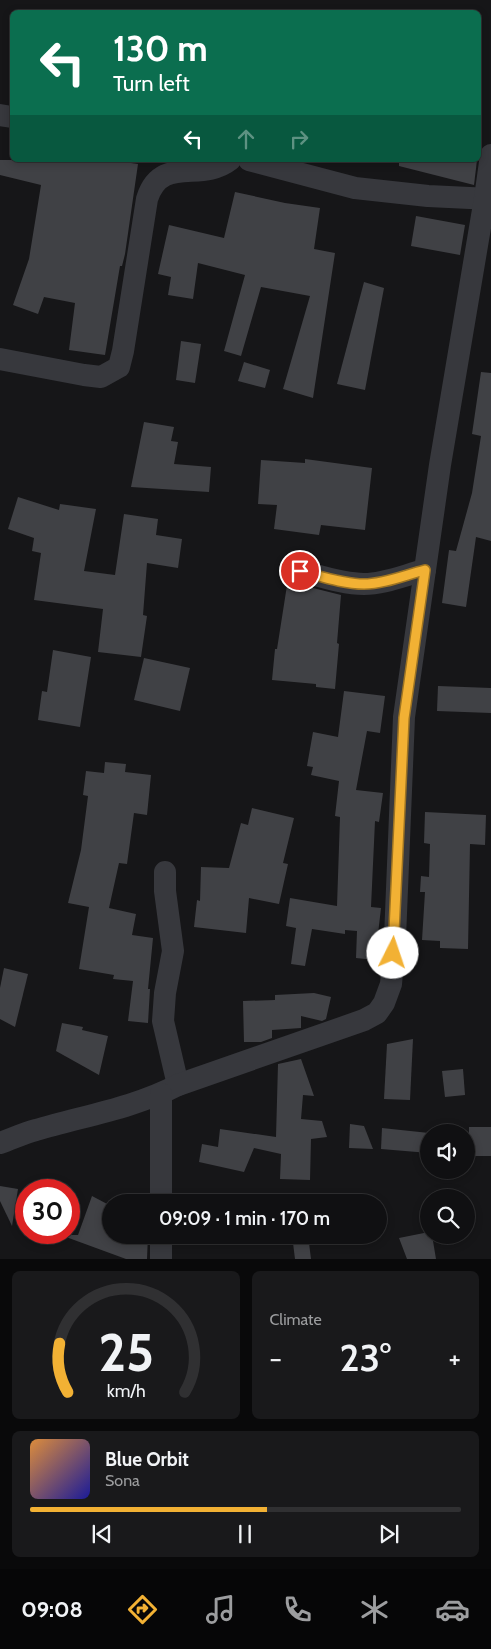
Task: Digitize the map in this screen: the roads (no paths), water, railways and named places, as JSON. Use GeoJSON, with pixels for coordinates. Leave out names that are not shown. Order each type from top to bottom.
{"type":"FeatureCollection","features":[{"type":"Feature","properties":{"kind":"street"},"geometry":{"type":"LineString","coordinates":[[0,1144],[34,1130],[108,1111],[170,1090],[364,1020],[377,1013],[384,1003],[391,984],[395,938],[404,718],[440,465],[488,198],[491,155]]}},
{"type":"Feature","properties":{"kind":"street"},"geometry":{"type":"LineString","coordinates":[[0,359],[101,377],[118,367],[124,351],[147,199],[154,183],[165,175],[174,172],[211,170],[223,166],[228,162]]}},
{"type":"Feature","properties":{"kind":"street"},"geometry":{"type":"LineString","coordinates":[[256,162],[354,188],[428,196],[488,198]]}},
{"type":"Feature","properties":{"kind":"street"},"geometry":{"type":"LineString","coordinates":[[300,571],[365,584],[425,570]]}},
{"type":"Feature","properties":{"kind":"street"},"geometry":{"type":"LineString","coordinates":[[162,1194],[170,1090],[163,1021],[165,993],[172,951],[165,891],[165,872]]}},
{"type":"Feature","properties":{"kind":"street"},"geometry":{"type":"LineString","coordinates":[[161,1244],[161,1259]]}}]}
